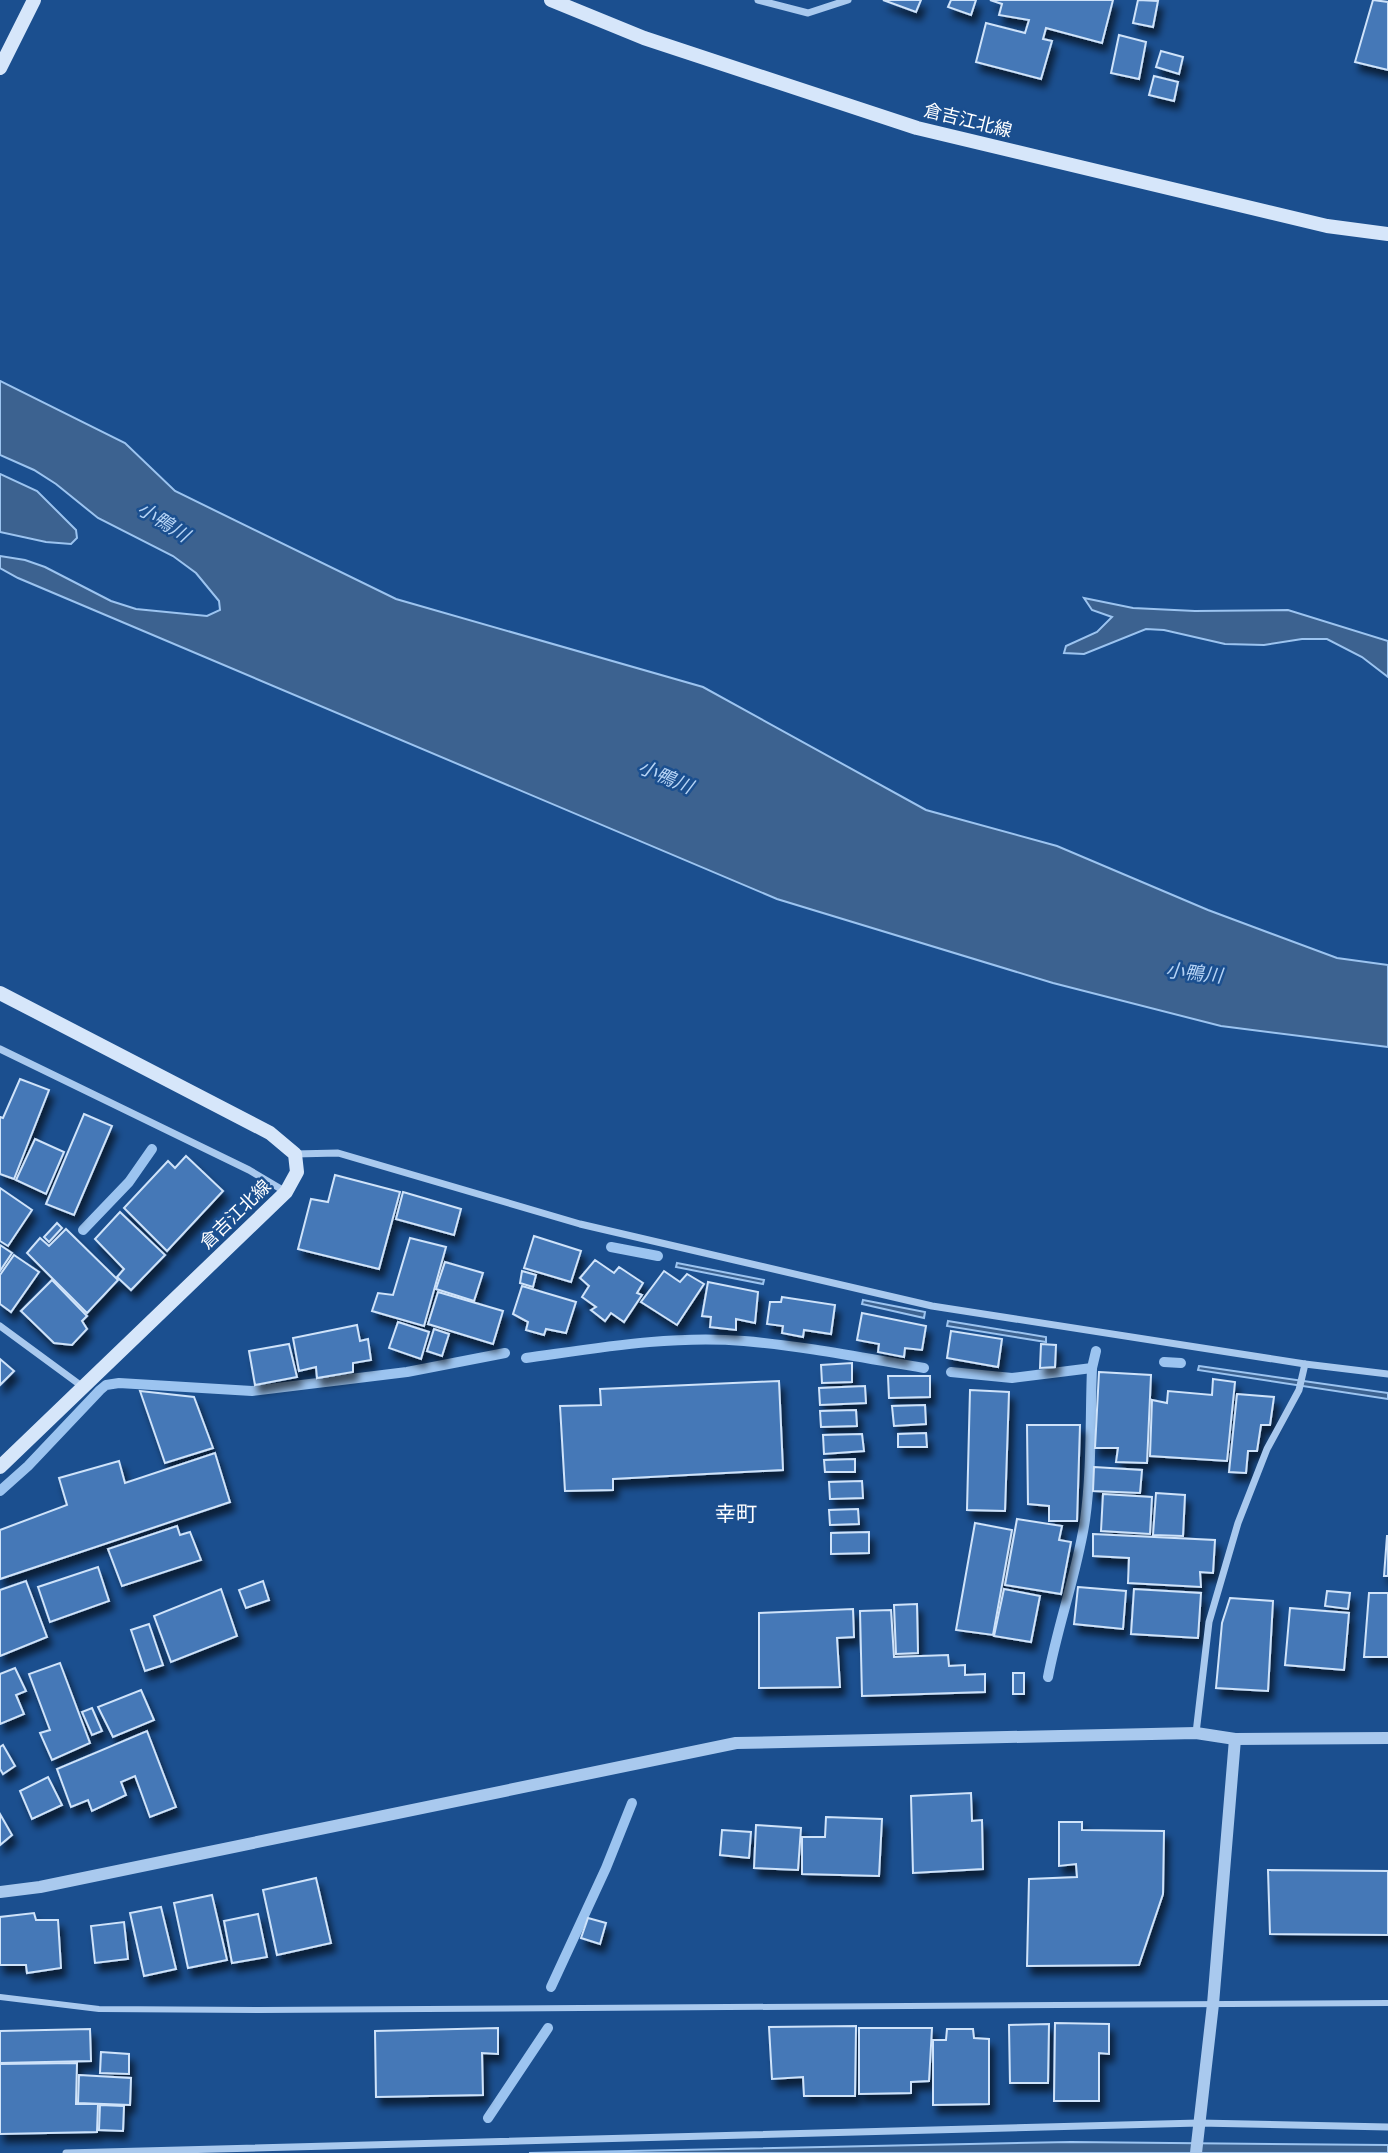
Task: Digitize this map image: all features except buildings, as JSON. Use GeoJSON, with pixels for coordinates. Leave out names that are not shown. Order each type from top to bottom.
{"type":"FeatureCollection","features":[{"type":"Feature","properties":{"kind":"main road"},"geometry":{"type":"LineString","coordinates":[[0,68],[34,0]]}},
{"type":"Feature","properties":{"kind":"main road","name":"倉吉江北線"},"geometry":{"type":"LineString","coordinates":[[551,0],[644,38],[917,128],[1327,226],[1388,234]]}},
{"type":"Feature","properties":{"kind":"main road"},"geometry":{"type":"LineString","coordinates":[[0,993],[270,1133],[295,1154]]}},
{"type":"Feature","properties":{"kind":"main road","name":"倉吉江北線"},"geometry":{"type":"LineString","coordinates":[[0,1467],[286,1192],[297,1172],[295,1154]]}},
{"type":"Feature","properties":{"kind":"street"},"geometry":{"type":"LineString","coordinates":[[758,0],[808,13],[848,0]]}},
{"type":"Feature","properties":{"kind":"street"},"geometry":{"type":"LineString","coordinates":[[0,1049],[249,1170],[286,1192]]}},
{"type":"Feature","properties":{"kind":"street"},"geometry":{"type":"LineString","coordinates":[[295,1154],[338,1153],[580,1224],[933,1306],[1305,1364],[1388,1374]]}},
{"type":"Feature","properties":{"kind":"street"},"geometry":{"type":"LineString","coordinates":[[0,1326],[83,1387]]}},
{"type":"Feature","properties":{"kind":"street"},"geometry":{"type":"LineString","coordinates":[[1196,1733],[1209,1622],[1238,1523],[1267,1449],[1299,1390],[1305,1364]]}},
{"type":"Feature","properties":{"kind":"street"},"geometry":{"type":"LineString","coordinates":[[0,1892],[40,1887],[736,1743],[1196,1733],[1235,1739],[1388,1738]]}},
{"type":"Feature","properties":{"kind":"street"},"geometry":{"type":"LineString","coordinates":[[1196,2153],[1213,2004],[1235,1739]]}},
{"type":"Feature","properties":{"kind":"street"},"geometry":{"type":"LineString","coordinates":[[0,1997],[99,2009],[1388,2003]]}},
{"type":"Feature","properties":{"kind":"street"},"geometry":{"type":"LineString","coordinates":[[66,2153],[1199,2123],[1388,2127]]}},
{"type":"Feature","properties":{"kind":"water","name":"小鴨川"},"geometry":{"type":"Polygon","coordinates":[[[0,381],[125,443],[175,491],[396,599],[703,687],[926,810],[1057,846],[1208,910],[1337,958],[1388,965],[1388,1047],[1221,1026],[1053,983],[777,899],[18,578],[0,568],[0,556],[45,567],[111,601],[136,609],[207,616],[220,610],[219,601],[196,573],[173,556],[98,518],[56,484],[34,470],[0,455],[0,381]]]}},
{"type":"Feature","properties":{"kind":"water"},"geometry":{"type":"Polygon","coordinates":[[[0,474],[37,491],[76,530],[77,538],[71,544],[46,542],[0,532],[0,474]]]}},
{"type":"Feature","properties":{"kind":"water"},"geometry":{"type":"Polygon","coordinates":[[[1084,598],[1133,608],[1195,611],[1288,610],[1388,641],[1388,677],[1362,657],[1327,639],[1302,639],[1264,645],[1225,644],[1164,630],[1146,629],[1084,654],[1064,653],[1066,646],[1097,632],[1112,617],[1092,610],[1084,598]]]}},
{"type":"Feature","properties":{"kind":"water"},"geometry":{"type":"Polygon","coordinates":[[[677,1263],[764,1280],[763,1284],[676,1267],[677,1263]]]}},
{"type":"Feature","properties":{"kind":"water"},"geometry":{"type":"Polygon","coordinates":[[[863,1300],[925,1312],[924,1318],[862,1304],[863,1300]]]}},
{"type":"Feature","properties":{"kind":"water"},"geometry":{"type":"Polygon","coordinates":[[[948,1321],[1046,1337],[1046,1342],[947,1326],[948,1321]]]}},
{"type":"Feature","properties":{"kind":"water"},"geometry":{"type":"Polygon","coordinates":[[[1199,1366],[1388,1393],[1388,1399],[1198,1370],[1199,1366]]]}},
{"type":"Feature","properties":{"kind":"water"},"geometry":{"type":"Polygon","coordinates":[[[1071,2142],[1388,2145],[1388,2153],[529,2153],[1071,2142]]]}},
{"type":"Feature","properties":{"kind":"waterway"},"geometry":{"type":"LineString","coordinates":[[83,1230],[129,1182],[152,1149]]}},
{"type":"Feature","properties":{"kind":"waterway"},"geometry":{"type":"LineString","coordinates":[[611,1247],[658,1256]]}},
{"type":"Feature","properties":{"kind":"waterway"},"geometry":{"type":"LineString","coordinates":[[526,1358],[635,1344],[717,1340],[789,1346],[924,1368]]}},
{"type":"Feature","properties":{"kind":"waterway"},"geometry":{"type":"LineString","coordinates":[[1048,1677],[1085,1520],[1090,1463],[1092,1368],[1096,1351]]}},
{"type":"Feature","properties":{"kind":"waterway"},"geometry":{"type":"LineString","coordinates":[[0,1491],[28,1466],[106,1385],[119,1383],[252,1391],[407,1372],[505,1353]]}},
{"type":"Feature","properties":{"kind":"waterway"},"geometry":{"type":"LineString","coordinates":[[1164,1362],[1181,1363]]}},
{"type":"Feature","properties":{"kind":"waterway"},"geometry":{"type":"LineString","coordinates":[[951,1372],[1012,1378],[1092,1368]]}},
{"type":"Feature","properties":{"kind":"waterway"},"geometry":{"type":"LineString","coordinates":[[551,1987],[606,1868],[632,1803]]}},
{"type":"Feature","properties":{"kind":"waterway"},"geometry":{"type":"LineString","coordinates":[[488,2118],[548,2028]]}},
{"type":"Feature","properties":{"kind":"district","name":"幸町"},"geometry":{"type":"Point","coordinates":[736,1513]}}]}
